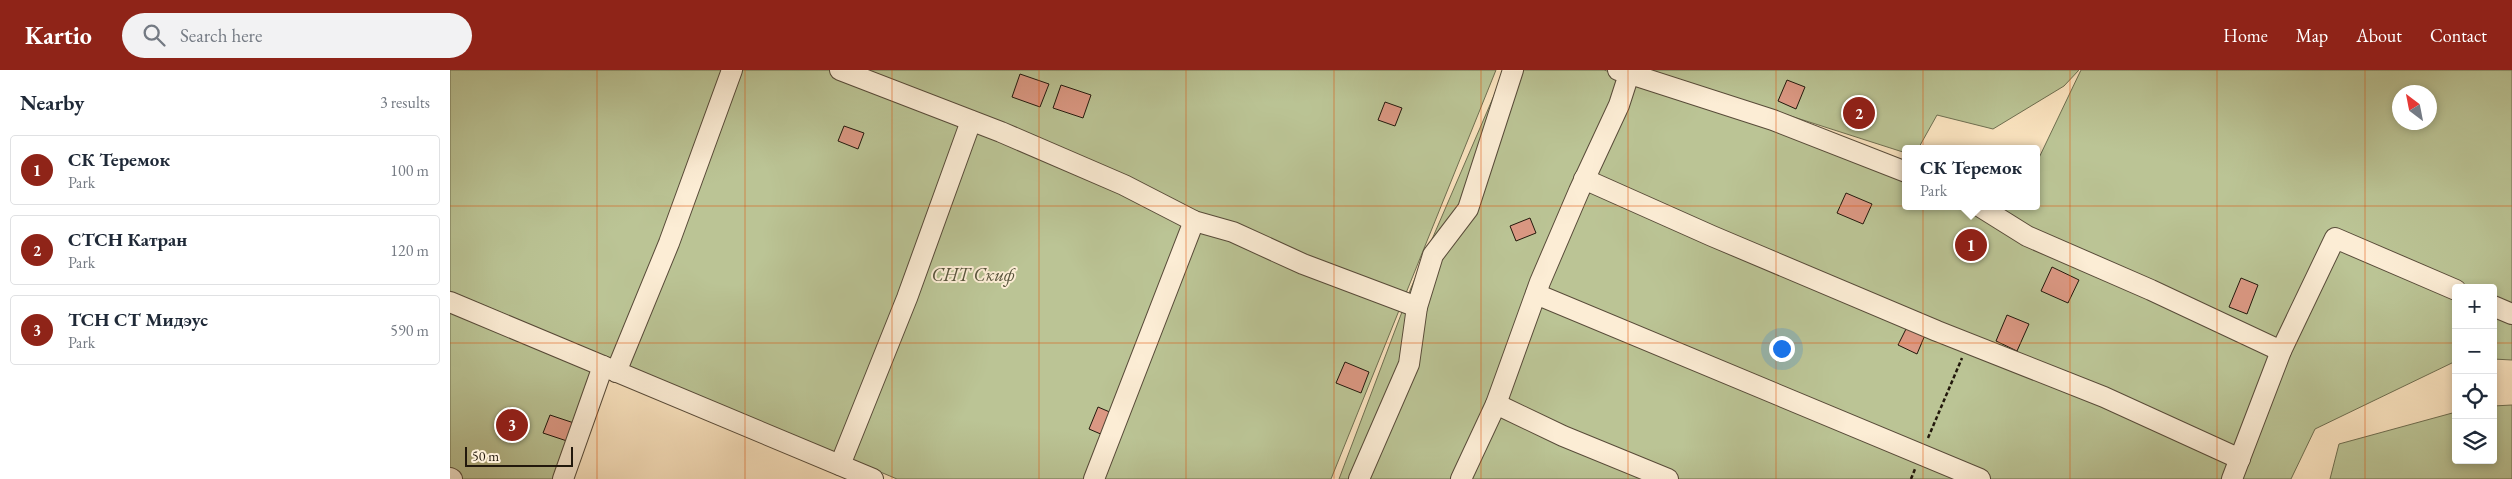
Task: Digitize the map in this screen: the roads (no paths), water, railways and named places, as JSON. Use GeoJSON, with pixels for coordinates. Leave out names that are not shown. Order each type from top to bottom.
{"type":"FeatureCollection","features":[{"type":"Feature","properties":{"kind":"street"},"geometry":{"type":"LineString","coordinates":[[563,479],[610,369],[669,243],[732,70]]}},
{"type":"Feature","properties":{"kind":"street"},"geometry":{"type":"LineString","coordinates":[[840,70],[971,121],[1124,185],[1194,221],[1233,232],[1303,264],[1416,307]]}},
{"type":"Feature","properties":{"kind":"street"},"geometry":{"type":"LineString","coordinates":[[1364,477],[1409,364],[1416,307],[1433,255],[1468,209],[1495,129],[1507,72]]}},
{"type":"Feature","properties":{"kind":"street"},"geometry":{"type":"LineString","coordinates":[[1461,479],[1496,404],[1536,294],[1584,179],[1619,105],[1624,72],[1773,120],[1902,170]]}},
{"type":"Feature","properties":{"kind":"street"},"geometry":{"type":"LineString","coordinates":[[840,466],[907,298],[971,121]]}},
{"type":"Feature","properties":{"kind":"street"},"geometry":{"type":"LineString","coordinates":[[1584,179],[1721,240],[1968,343],[2104,396],[2240,459]]}},
{"type":"Feature","properties":{"kind":"street"},"geometry":{"type":"LineString","coordinates":[[1986,210],[2028,236],[2151,290],[2281,351]]}},
{"type":"Feature","properties":{"kind":"street"},"geometry":{"type":"LineString","coordinates":[[1094,479],[1194,221]]}},
{"type":"Feature","properties":{"kind":"street"},"geometry":{"type":"LineString","coordinates":[[2232,479],[2281,351],[2335,238],[2452,288]]}},
{"type":"Feature","properties":{"kind":"street"},"geometry":{"type":"LineString","coordinates":[[1536,294],[1980,479]]}},
{"type":"Feature","properties":{"kind":"street"},"geometry":{"type":"LineString","coordinates":[[450,302],[873,479]]}},
{"type":"Feature","properties":{"kind":"street"},"geometry":{"type":"LineString","coordinates":[[2497,308],[2512,314]]}},
{"type":"Feature","properties":{"kind":"street"},"geometry":{"type":"LineString","coordinates":[[1496,404],[1563,436],[1668,479]]}},
{"type":"Feature","properties":{"kind":"place","name":"СТСН Катран"},"geometry":{"type":"Point","coordinates":[1859,113]}},
{"type":"Feature","properties":{"kind":"place","name":"СК Теремок"},"geometry":{"type":"Point","coordinates":[1971,245]}},
{"type":"Feature","properties":{"kind":"place","name":"ТСН СТ Мидэус"},"geometry":{"type":"Point","coordinates":[512,425]}},
{"type":"Feature","properties":{"kind":"park label","name":"СНТ Скиф"},"geometry":{"type":"Point","coordinates":[973,274]}}]}
